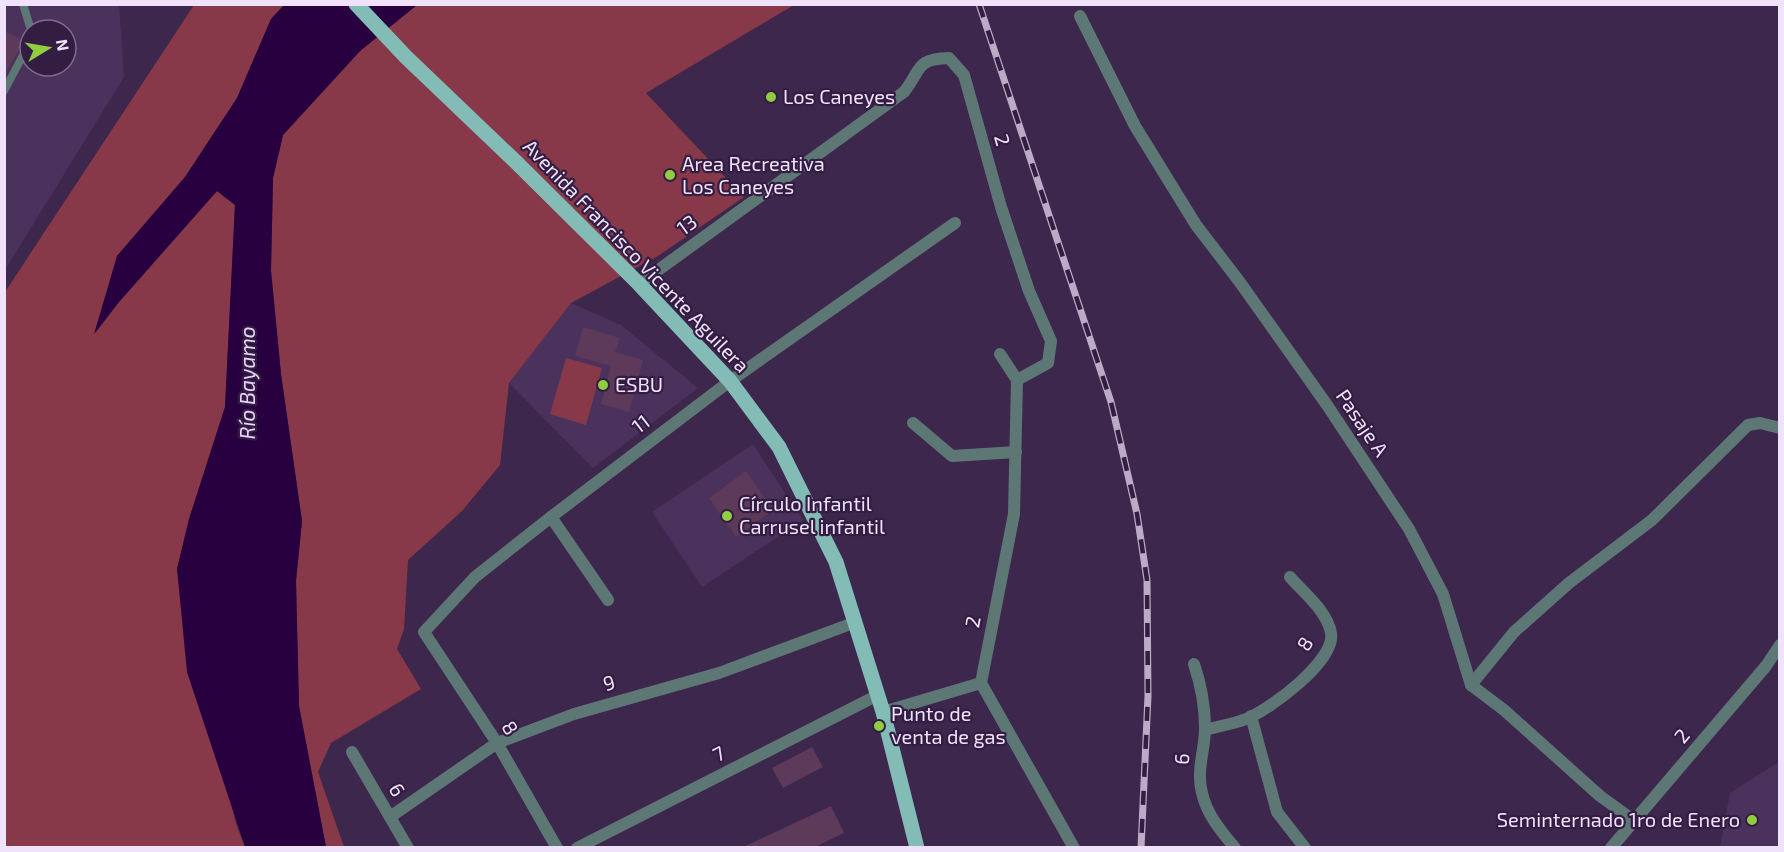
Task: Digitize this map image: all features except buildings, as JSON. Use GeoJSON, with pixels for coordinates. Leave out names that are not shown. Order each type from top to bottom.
{"type":"FeatureCollection","features":[{"type":"Feature","properties":{"kind":"main road","name":"Avenida Francisco Vicente Aguilera"},"geometry":{"type":"LineString","coordinates":[[356,4],[406,57],[639,284],[730,381],[779,447],[836,562],[883,712],[917,848]]}},
{"type":"Feature","properties":{"kind":"street","name":"Pasaje A"},"geometry":{"type":"LineString","coordinates":[[1080,16],[1135,126],[1196,225],[1239,281],[1313,386],[1409,529],[1443,594],[1471,685]]}},
{"type":"Feature","properties":{"kind":"street","name":"2"},"geometry":{"type":"LineString","coordinates":[[904,92],[918,69],[929,59],[949,58],[964,75],[1004,217],[1029,291],[1051,341],[1048,363],[1017,380],[1014,514],[981,683]]}},
{"type":"Feature","properties":{"kind":"street","name":"13"},"geometry":{"type":"LineString","coordinates":[[639,284],[904,92]]}},
{"type":"Feature","properties":{"kind":"street","name":"11"},"geometry":{"type":"LineString","coordinates":[[424,632],[475,577],[550,518],[730,381],[955,223]]}},
{"type":"Feature","properties":{"kind":"street"},"geometry":{"type":"LineString","coordinates":[[1000,354],[1017,380]]}},
{"type":"Feature","properties":{"kind":"street"},"geometry":{"type":"LineString","coordinates":[[913,423],[952,456],[1016,453]]}},
{"type":"Feature","properties":{"kind":"street"},"geometry":{"type":"LineString","coordinates":[[1636,822],[1600,796],[1504,710],[1471,685],[1514,632],[1569,583],[1652,520],[1748,425],[1760,423],[1779,428]]}},
{"type":"Feature","properties":{"kind":"street"},"geometry":{"type":"LineString","coordinates":[[550,518],[608,600]]}},
{"type":"Feature","properties":{"kind":"street","name":"8"},"geometry":{"type":"LineString","coordinates":[[1205,730],[1251,716],[1274,704],[1307,675],[1326,651],[1332,635],[1326,617],[1290,577]]}},
{"type":"Feature","properties":{"kind":"street","name":"9"},"geometry":{"type":"LineString","coordinates":[[390,818],[497,743],[574,714],[719,673],[856,622]]}},
{"type":"Feature","properties":{"kind":"street","name":"8"},"geometry":{"type":"LineString","coordinates":[[424,632],[497,743],[557,848]]}},
{"type":"Feature","properties":{"kind":"street","name":"2"},"geometry":{"type":"LineString","coordinates":[[1611,848],[1636,822],[1766,666],[1779,645]]}},
{"type":"Feature","properties":{"kind":"street","name":"6"},"geometry":{"type":"LineString","coordinates":[[1194,664],[1202,690],[1205,730],[1200,765],[1202,792],[1212,820],[1236,848]]}},
{"type":"Feature","properties":{"kind":"street"},"geometry":{"type":"LineString","coordinates":[[883,712],[981,683],[1074,848]]}},
{"type":"Feature","properties":{"kind":"street","name":"7"},"geometry":{"type":"LineString","coordinates":[[577,848],[878,695]]}},
{"type":"Feature","properties":{"kind":"street"},"geometry":{"type":"LineString","coordinates":[[1251,716],[1277,812],[1305,848]]}},
{"type":"Feature","properties":{"kind":"street","name":"6"},"geometry":{"type":"LineString","coordinates":[[352,752],[408,848]]}},
{"type":"Feature","properties":{"kind":"lane"},"geometry":{"type":"LineString","coordinates":[[4,91],[18,65]]}},
{"type":"Feature","properties":{"kind":"shaded area"},"geometry":{"type":"Polygon","coordinates":[[[5,5],[119,5],[124,77],[5,270],[5,5]]]}},
{"type":"Feature","properties":{"kind":"shaded area"},"geometry":{"type":"Polygon","coordinates":[[[194,5],[284,5],[271,19],[237,98],[185,177],[117,256],[96,332],[119,302],[217,191],[235,205],[225,407],[189,519],[177,569],[236,824],[245,847],[5,848],[5,292],[194,5]]]}},
{"type":"Feature","properties":{"kind":"shaded area"},"geometry":{"type":"Polygon","coordinates":[[[417,5],[794,5],[646,93],[744,197],[658,256],[571,303],[509,383],[500,465],[462,511],[408,560],[404,629],[397,649],[421,689],[331,743],[318,772],[344,847],[326,847],[299,706],[296,581],[302,521],[281,374],[271,271],[273,178],[283,135],[360,51],[417,5]]]}},
{"type":"Feature","properties":{"kind":"shaded area","name":"ESBU"},"geometry":{"type":"Polygon","coordinates":[[[571,303],[621,325],[698,388],[593,468],[509,383],[571,303]]]}},
{"type":"Feature","properties":{"kind":"shaded area"},"geometry":{"type":"Polygon","coordinates":[[[566,358],[602,368],[586,425],[550,414],[566,358]]]}},
{"type":"Feature","properties":{"kind":"shaded area","name":"Círculo Infantil Carrusel infantil"},"geometry":{"type":"Polygon","coordinates":[[[753,444],[803,520],[702,587],[652,512],[753,444]]]}},
{"type":"Feature","properties":{"kind":"shaded area","name":"Seminternado 1ro de Enero"},"geometry":{"type":"Polygon","coordinates":[[[1779,762],[1779,847],[1720,847],[1730,793],[1779,762]]]}},
{"type":"Feature","properties":{"kind":"water","name":"Río Bayamo"},"geometry":{"type":"Polygon","coordinates":[[[284,5],[417,5],[360,51],[283,135],[273,178],[271,271],[281,374],[302,521],[296,581],[299,706],[326,847],[245,847],[187,672],[177,569],[189,519],[225,407],[235,205],[217,191],[119,302],[94,334],[117,256],[185,177],[237,98],[271,19],[284,5]]]}},
{"type":"Feature","properties":{"kind":"railway"},"geometry":{"type":"LineString","coordinates":[[979,4],[1111,402],[1137,514],[1147,580],[1148,696],[1141,848]]}},
{"type":"Feature","properties":{"kind":"place","name":"Los Caneyes"},"geometry":{"type":"Point","coordinates":[771,97]}},
{"type":"Feature","properties":{"kind":"place","name":"Area Recreativa Los Caneyes"},"geometry":{"type":"Point","coordinates":[670,175]}},
{"type":"Feature","properties":{"kind":"place","name":"ESBU"},"geometry":{"type":"Point","coordinates":[603,385]}},
{"type":"Feature","properties":{"kind":"place","name":"Círculo Infantil Carrusel infantil"},"geometry":{"type":"Point","coordinates":[727,516]}},
{"type":"Feature","properties":{"kind":"place","name":"Punto de venta de gas"},"geometry":{"type":"Point","coordinates":[879,726]}},
{"type":"Feature","properties":{"kind":"place","name":"Seminternado 1ro de Enero"},"geometry":{"type":"Point","coordinates":[1752,820]}}]}
